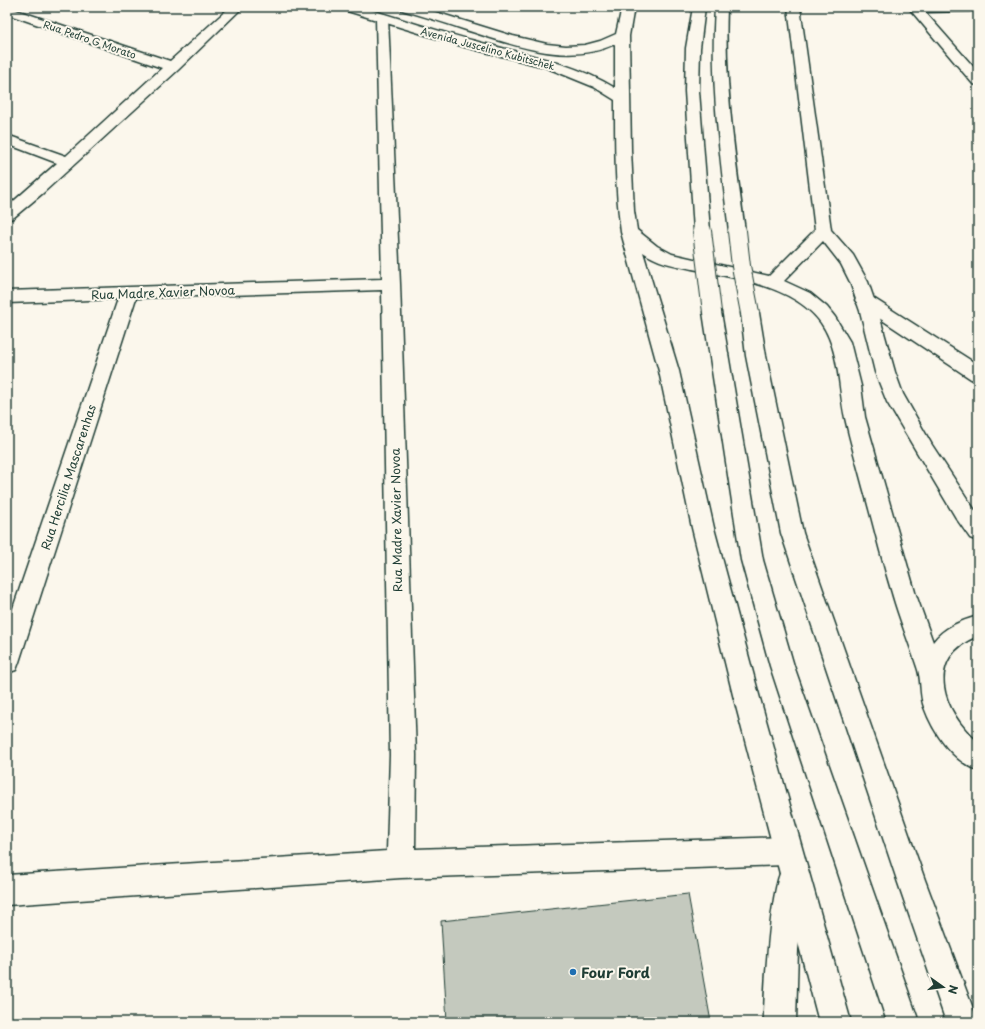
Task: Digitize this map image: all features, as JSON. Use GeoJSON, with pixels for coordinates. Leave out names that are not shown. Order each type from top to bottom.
{"type":"FeatureCollection","features":[{"type":"Feature","properties":{"kind":"main road"},"geometry":{"type":"LineString","coordinates":[[7,215],[37,190],[66,161],[173,67],[237,7]]}},
{"type":"Feature","properties":{"kind":"main road","name":"Avenida Juscelino Kubitschek"},"geometry":{"type":"LineString","coordinates":[[348,7],[470,44],[550,64],[593,81],[623,99]]}},
{"type":"Feature","properties":{"kind":"main road","name":"Avenida Juscelino Kubitschek"},"geometry":{"type":"LineString","coordinates":[[406,7],[502,37],[551,49],[590,49],[610,43],[622,36]]}},
{"type":"Feature","properties":{"kind":"main road"},"geometry":{"type":"LineString","coordinates":[[628,7],[622,36],[623,150],[626,211],[629,232],[669,371],[703,528],[746,695],[834,1022]]}},
{"type":"Feature","properties":{"kind":"main road"},"geometry":{"type":"LineString","coordinates":[[699,7],[693,48],[692,91],[702,231],[712,312],[752,560],[782,666],[903,1022]]}},
{"type":"Feature","properties":{"kind":"main road"},"geometry":{"type":"LineString","coordinates":[[721,7],[719,38],[720,88],[741,266],[756,356],[792,532],[911,880],[962,1022]]}},
{"type":"Feature","properties":{"kind":"main road"},"geometry":{"type":"LineString","coordinates":[[794,7],[822,231],[842,252],[853,270],[864,300],[890,387],[907,420],[976,524]]}},
{"type":"Feature","properties":{"kind":"main road"},"geometry":{"type":"LineString","coordinates":[[915,8],[969,7]]}},
{"type":"Feature","properties":{"kind":"main road"},"geometry":{"type":"LineString","coordinates":[[915,8],[978,81]]}},
{"type":"Feature","properties":{"kind":"main road","name":"Rua Pedro G Morato"},"geometry":{"type":"LineString","coordinates":[[7,10],[173,67]]}},
{"type":"Feature","properties":{"kind":"main road"},"geometry":{"type":"LineString","coordinates":[[14,23],[43,10]]}},
{"type":"Feature","properties":{"kind":"main road","name":"Rua Madre Xavier Novoa"},"geometry":{"type":"LineString","coordinates":[[382,18],[391,284],[403,756],[401,864]]}},
{"type":"Feature","properties":{"kind":"main road"},"geometry":{"type":"LineString","coordinates":[[7,138],[66,161]]}},
{"type":"Feature","properties":{"kind":"main road"},"geometry":{"type":"LineString","coordinates":[[773,282],[822,231]]}},
{"type":"Feature","properties":{"kind":"main road"},"geometry":{"type":"LineString","coordinates":[[629,232],[651,250],[666,258],[773,282],[804,297],[821,311],[841,342],[851,386],[855,417],[903,592],[931,670],[932,687],[936,706],[946,724],[978,758]]}},
{"type":"Feature","properties":{"kind":"main road","name":"Rua Madre Xavier Novoa"},"geometry":{"type":"LineString","coordinates":[[7,297],[391,284]]}},
{"type":"Feature","properties":{"kind":"main road","name":"Rua Hercilia Mascarenhas"},"geometry":{"type":"LineString","coordinates":[[7,662],[129,293]]}},
{"type":"Feature","properties":{"kind":"main road"},"geometry":{"type":"LineString","coordinates":[[864,300],[978,374]]}},
{"type":"Feature","properties":{"kind":"main road"},"geometry":{"type":"LineString","coordinates":[[931,670],[937,653],[948,640],[963,631],[978,626]]}},
{"type":"Feature","properties":{"kind":"main road"},"geometry":{"type":"LineString","coordinates":[[7,890],[401,864],[791,863]]}},
{"type":"Feature","properties":{"kind":"main road"},"geometry":{"type":"LineString","coordinates":[[780,1022],[782,945],[791,863]]}},
{"type":"Feature","properties":{"kind":"building","name":"Four Ford"},"geometry":{"type":"Polygon","coordinates":[[[688,894],[711,1022],[447,1022],[441,921],[688,894]]]}},
{"type":"Feature","properties":{"kind":"place","name":"Four Ford"},"geometry":{"type":"Point","coordinates":[573,972]}}]}
